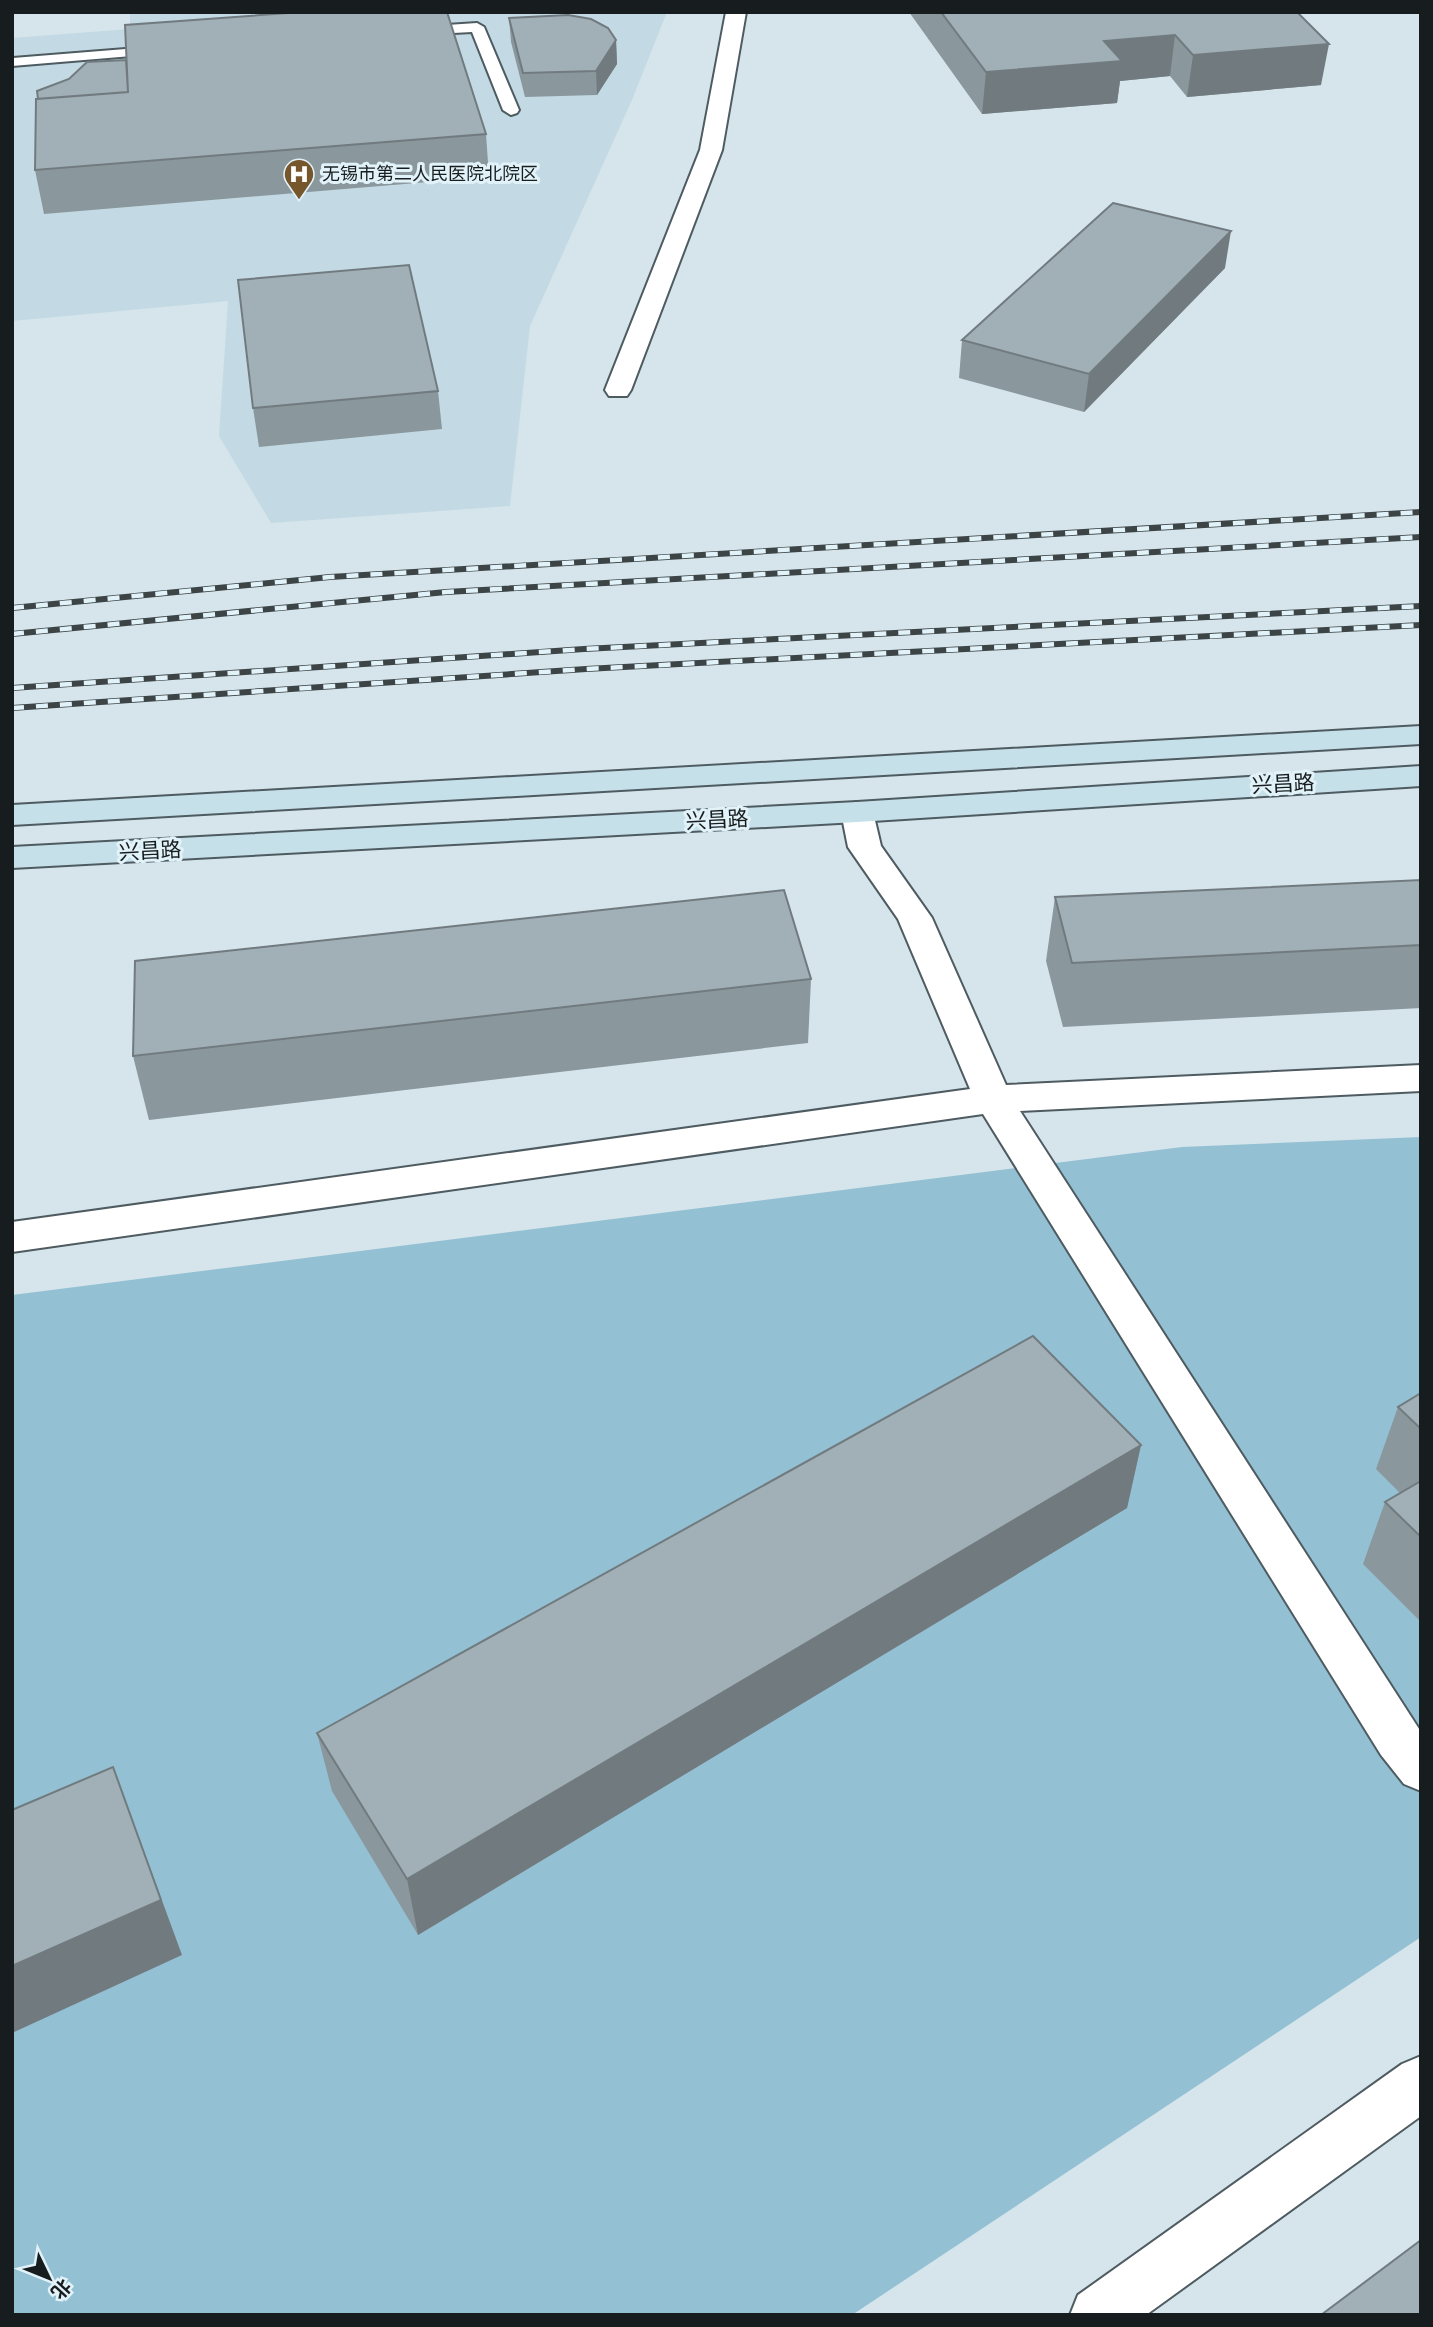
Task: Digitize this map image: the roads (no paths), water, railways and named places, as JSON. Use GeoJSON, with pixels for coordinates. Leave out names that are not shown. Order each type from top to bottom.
{"type":"FeatureCollection","features":[{"type":"Feature","properties":{"kind":"main road","name":"兴昌路"},"geometry":{"type":"LineString","coordinates":[[12,815],[1421,735]]}},
{"type":"Feature","properties":{"kind":"main road","name":"兴昌路"},"geometry":{"type":"LineString","coordinates":[[12,858],[857,812],[1421,776]]}},
{"type":"Feature","properties":{"kind":"street"},"geometry":{"type":"LineString","coordinates":[[618,390],[711,150],[736,12]]}},
{"type":"Feature","properties":{"kind":"street"},"geometry":{"type":"LineString","coordinates":[[857,812],[865,847],[915,918],[993,1099],[1398,1740],[1421,1769]]}},
{"type":"Feature","properties":{"kind":"street"},"geometry":{"type":"LineString","coordinates":[[12,1237],[993,1099],[1421,1078]]}},
{"type":"Feature","properties":{"kind":"street"},"geometry":{"type":"LineString","coordinates":[[1098,2315],[1421,2083]]}},
{"type":"Feature","properties":{"kind":"lane"},"geometry":{"type":"LineString","coordinates":[[394,33],[477,27],[511,110]]}},
{"type":"Feature","properties":{"kind":"lane"},"geometry":{"type":"LineString","coordinates":[[13,62],[175,50]]}},
{"type":"Feature","properties":{"kind":"railway"},"geometry":{"type":"LineString","coordinates":[[12,608],[330,577],[1421,512]]}},
{"type":"Feature","properties":{"kind":"railway"},"geometry":{"type":"LineString","coordinates":[[12,634],[446,592],[1421,537]]}},
{"type":"Feature","properties":{"kind":"railway"},"geometry":{"type":"LineString","coordinates":[[12,688],[584,649],[1421,606]]}},
{"type":"Feature","properties":{"kind":"railway"},"geometry":{"type":"LineString","coordinates":[[12,708],[586,669],[1421,625]]}},
{"type":"Feature","properties":{"kind":"place","name":"无锡市第二人民医院北院区"},"geometry":{"type":"Point","coordinates":[299,201]}}]}
